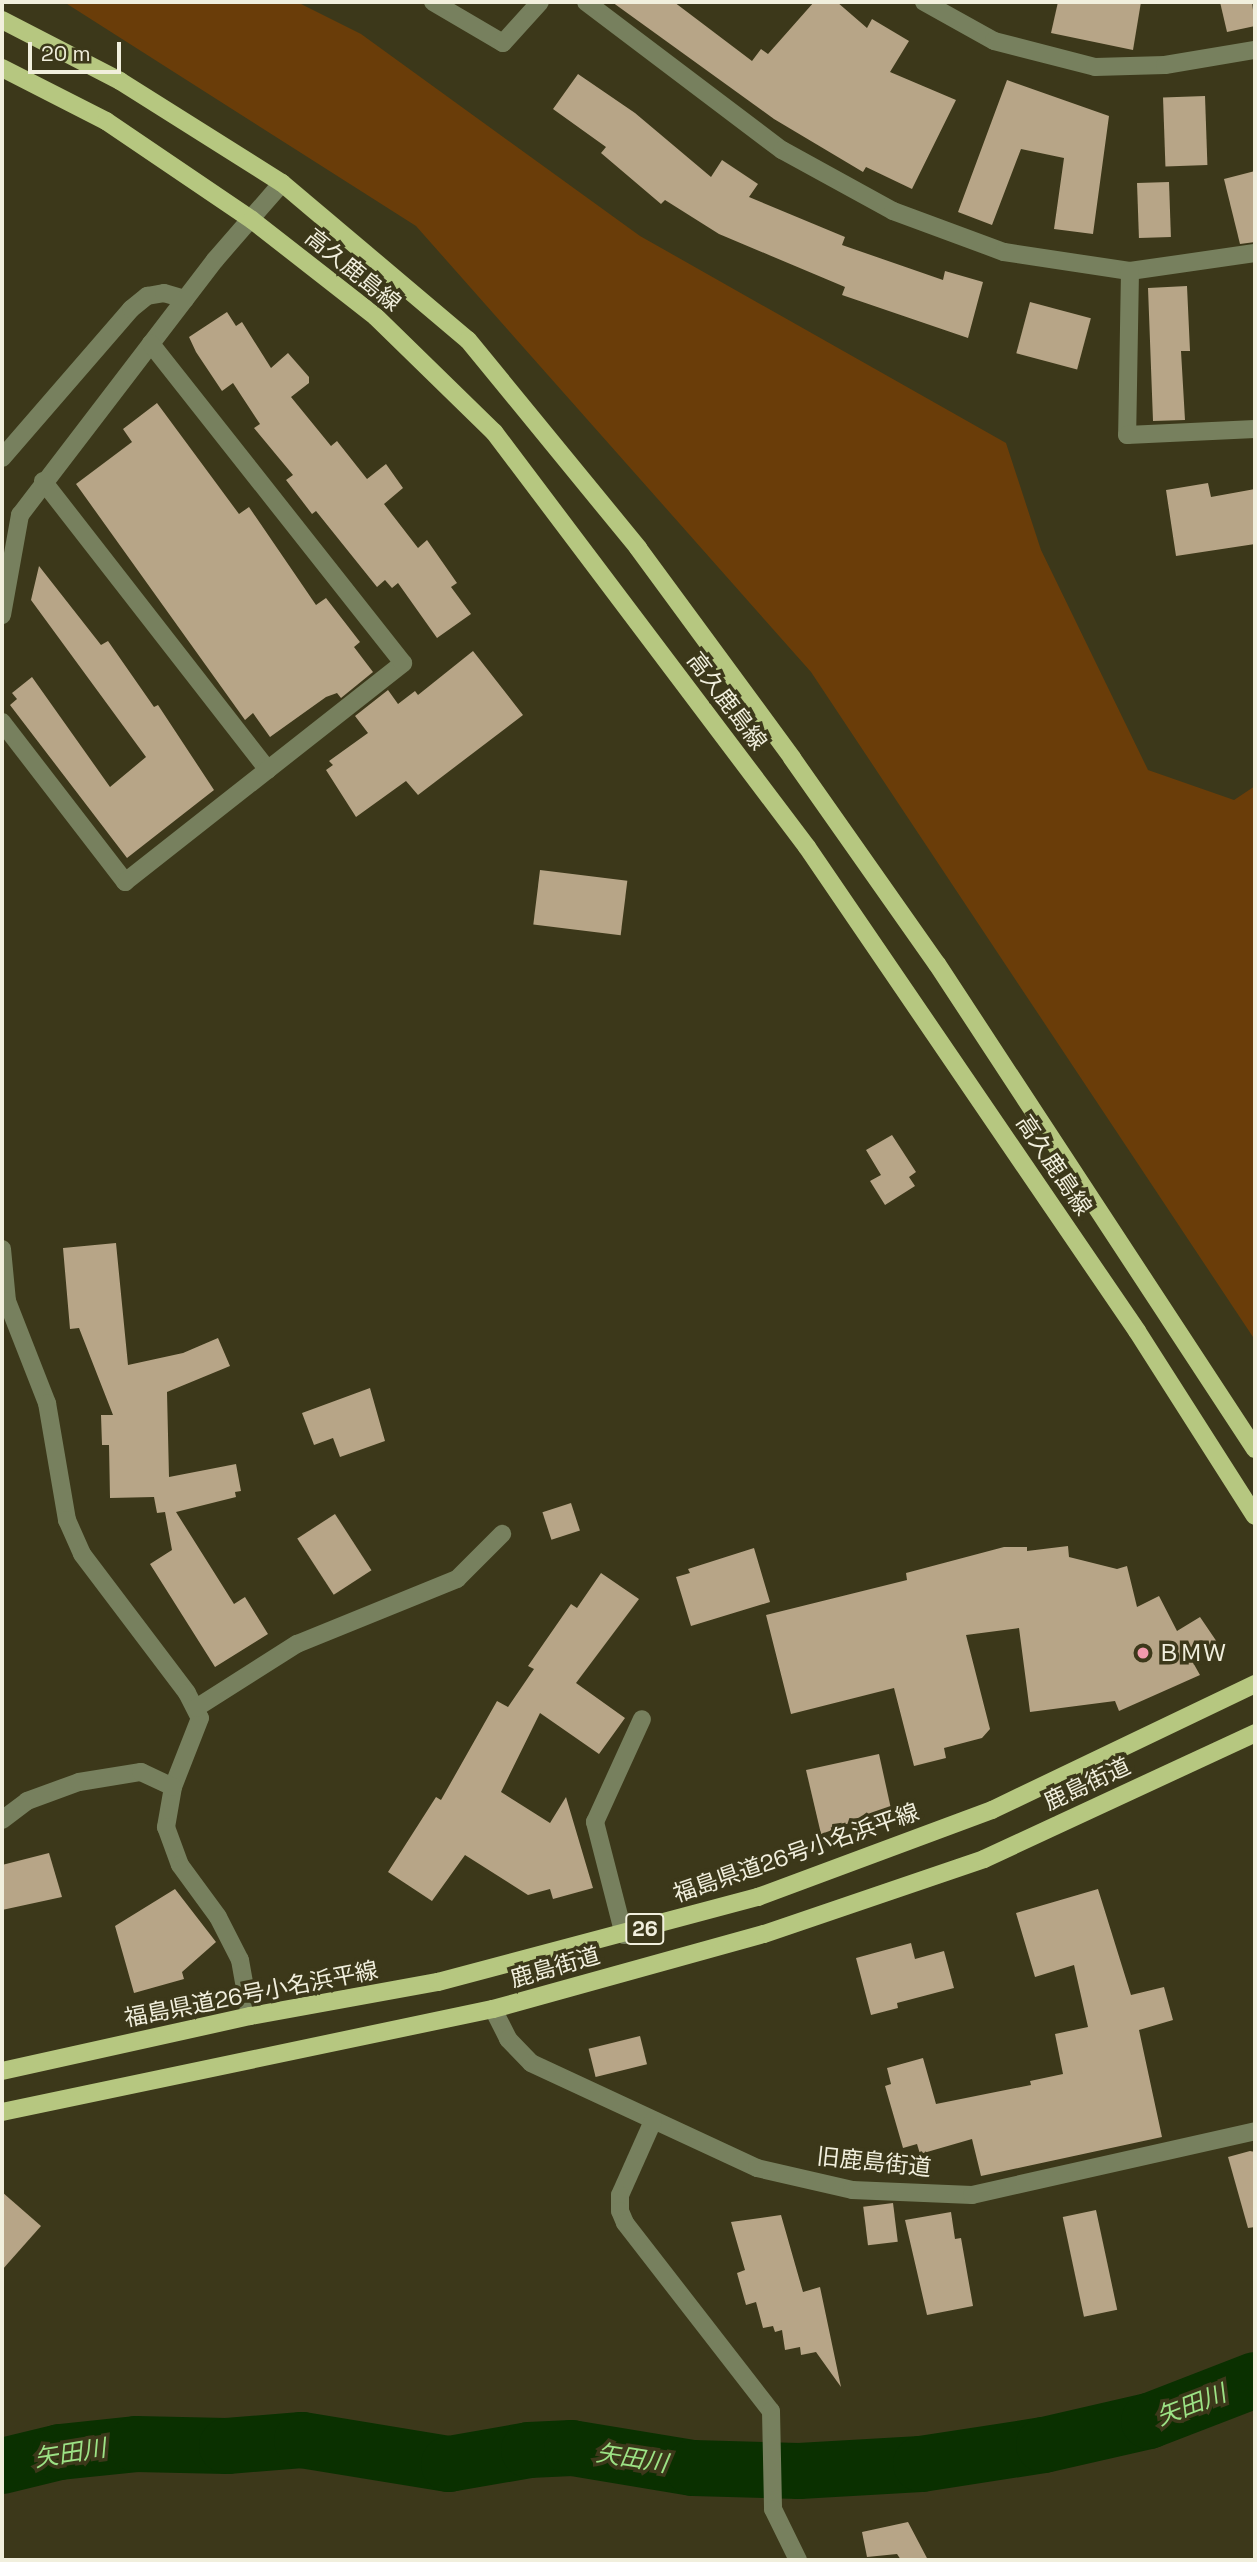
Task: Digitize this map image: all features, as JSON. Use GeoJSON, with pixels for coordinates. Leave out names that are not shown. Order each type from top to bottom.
{"type":"FeatureCollection","features":[{"type":"Feature","properties":{"kind":"main road","name":"高久鹿島線"},"geometry":{"type":"LineString","coordinates":[[2,20],[120,81],[282,183],[468,340],[638,548],[937,964],[1255,1449]]}},
{"type":"Feature","properties":{"kind":"main road","name":"高久鹿島線"},"geometry":{"type":"LineString","coordinates":[[2,68],[106,121],[251,220],[376,317],[494,432],[807,847],[1137,1331],[1255,1516]]}},
{"type":"Feature","properties":{"kind":"main road","name":"福島県道26号小名浜平線"},"geometry":{"type":"LineString","coordinates":[[2,2071],[250,2016],[439,1982],[624,1935],[758,1897],[992,1810],[1255,1684]]}},
{"type":"Feature","properties":{"kind":"main road","name":"鹿島街道"},"geometry":{"type":"LineString","coordinates":[[2,2112],[493,2009],[764,1934],[984,1859],[1255,1733]]}},
{"type":"Feature","properties":{"kind":"street"},"geometry":{"type":"LineString","coordinates":[[433,2],[503,43],[540,2]]}},
{"type":"Feature","properties":{"kind":"street"},"geometry":{"type":"LineString","coordinates":[[586,2],[782,150],[893,211],[1004,253],[1130,271],[1255,253]]}},
{"type":"Feature","properties":{"kind":"street"},"geometry":{"type":"LineString","coordinates":[[924,2],[994,41],[1095,67],[1164,65],[1255,50]]}},
{"type":"Feature","properties":{"kind":"street"},"geometry":{"type":"LineString","coordinates":[[2,615],[20,515],[43,481],[185,299],[282,183]]}},
{"type":"Feature","properties":{"kind":"street"},"geometry":{"type":"LineString","coordinates":[[1130,271],[1127,435],[1255,429]]}},
{"type":"Feature","properties":{"kind":"street"},"geometry":{"type":"LineString","coordinates":[[2,458],[131,309],[147,296],[164,293],[185,299]]}},
{"type":"Feature","properties":{"kind":"street"},"geometry":{"type":"LineString","coordinates":[[2,722],[125,882],[403,663],[150,344]]}},
{"type":"Feature","properties":{"kind":"street"},"geometry":{"type":"LineString","coordinates":[[43,481],[268,769]]}},
{"type":"Feature","properties":{"kind":"street"},"geometry":{"type":"LineString","coordinates":[[2,1249],[7,1301],[47,1404],[67,1520],[82,1554],[196,1708],[200,1718],[167,1804],[170,1844],[231,1940],[240,1960],[250,2016]]}},
{"type":"Feature","properties":{"kind":"street"},"geometry":{"type":"LineString","coordinates":[[196,1708],[297,1644],[457,1579],[502,1534]]}},
{"type":"Feature","properties":{"kind":"street"},"geometry":{"type":"LineString","coordinates":[[624,1935],[594,1822],[642,1719]]}},
{"type":"Feature","properties":{"kind":"street"},"geometry":{"type":"LineString","coordinates":[[2,1819],[27,1801],[79,1782],[141,1772],[173,1787]]}},
{"type":"Feature","properties":{"kind":"street","name":"旧鹿島街道"},"geometry":{"type":"LineString","coordinates":[[493,2009],[508,2039],[531,2063],[757,2168],[852,2190],[972,2195],[1255,2132]]}},
{"type":"Feature","properties":{"kind":"street"},"geometry":{"type":"LineString","coordinates":[[653,2121],[620,2195],[620,2211],[625,2223],[771,2411],[773,2509],[798,2560]]}},
{"type":"Feature","properties":{"kind":"shaded area"},"geometry":{"type":"Polygon","coordinates":[[[64,2],[297,2],[361,34],[640,236],[1006,443],[1041,550],[1148,770],[1234,800],[1255,786],[1255,1340],[811,672],[416,226],[64,2]]]}},
{"type":"Feature","properties":{"kind":"building"},"geometry":{"type":"Polygon","coordinates":[[[612,2],[674,2],[752,61],[761,49],[768,54],[814,2],[837,2],[867,28],[872,19],[909,41],[890,72],[956,100],[912,189],[866,167],[863,172],[774,119],[612,2]]]}},
{"type":"Feature","properties":{"kind":"building"},"geometry":{"type":"Polygon","coordinates":[[[1058,2],[1141,2],[1133,50],[1051,33],[1058,2]]]}},
{"type":"Feature","properties":{"kind":"building"},"geometry":{"type":"Polygon","coordinates":[[[1220,2],[1252,2],[1255,26],[1227,32],[1220,2]]]}},
{"type":"Feature","properties":{"kind":"building"},"geometry":{"type":"Polygon","coordinates":[[[578,74],[635,113],[711,177],[722,160],[758,184],[749,197],[845,237],[842,245],[943,280],[945,271],[983,282],[968,338],[842,295],[845,287],[719,234],[665,200],[661,204],[601,153],[606,147],[553,109],[578,74]]]}},
{"type":"Feature","properties":{"kind":"building"},"geometry":{"type":"Polygon","coordinates":[[[1007,80],[1109,116],[1093,234],[1054,229],[1064,158],[1021,149],[992,225],[958,212],[1007,80]]]}},
{"type":"Feature","properties":{"kind":"building"},"geometry":{"type":"Polygon","coordinates":[[[1205,96],[1207,165],[1165,166],[1163,97],[1205,96]]]}},
{"type":"Feature","properties":{"kind":"building"},"geometry":{"type":"Polygon","coordinates":[[[1255,171],[1255,242],[1240,244],[1224,179],[1255,171]]]}},
{"type":"Feature","properties":{"kind":"building"},"geometry":{"type":"Polygon","coordinates":[[[1169,182],[1171,237],[1139,238],[1137,183],[1169,182]]]}},
{"type":"Feature","properties":{"kind":"building"},"geometry":{"type":"Polygon","coordinates":[[[1187,286],[1190,351],[1181,351],[1185,420],[1153,421],[1148,288],[1187,286]]]}},
{"type":"Feature","properties":{"kind":"building"},"geometry":{"type":"Polygon","coordinates":[[[1030,302],[1091,318],[1077,369],[1016,353],[1030,302]]]}},
{"type":"Feature","properties":{"kind":"building"},"geometry":{"type":"Polygon","coordinates":[[[227,312],[236,326],[242,322],[271,368],[288,353],[309,377],[309,383],[291,397],[331,446],[337,441],[367,479],[386,464],[403,488],[384,504],[418,548],[427,540],[457,583],[451,587],[471,614],[437,638],[398,583],[392,588],[385,580],[377,587],[316,511],[312,514],[286,480],[293,475],[254,428],[260,424],[233,383],[222,391],[189,337],[227,312]]]}},
{"type":"Feature","properties":{"kind":"building"},"geometry":{"type":"Polygon","coordinates":[[[157,403],[239,514],[249,507],[316,605],[326,598],[360,642],[354,647],[373,672],[341,698],[337,693],[326,697],[270,737],[253,713],[245,720],[76,484],[132,442],[123,429],[157,403]]]}},
{"type":"Feature","properties":{"kind":"building"},"geometry":{"type":"Polygon","coordinates":[[[1208,483],[1211,497],[1255,489],[1255,544],[1176,556],[1166,490],[1208,483]]]}},
{"type":"Feature","properties":{"kind":"building"},"geometry":{"type":"Polygon","coordinates":[[[39,566],[101,645],[108,641],[154,707],[158,705],[214,790],[127,858],[10,705],[17,699],[12,693],[32,677],[110,787],[146,757],[31,600],[39,566]]]}},
{"type":"Feature","properties":{"kind":"building"},"geometry":{"type":"Polygon","coordinates":[[[473,651],[523,715],[418,795],[406,781],[356,817],[326,770],[333,765],[329,761],[368,733],[355,716],[388,690],[398,704],[415,691],[418,695],[473,651]]]}},
{"type":"Feature","properties":{"kind":"building"},"geometry":{"type":"Polygon","coordinates":[[[540,870],[627,881],[621,935],[533,925],[540,870]]]}},
{"type":"Feature","properties":{"kind":"building"},"geometry":{"type":"Polygon","coordinates":[[[892,1135],[916,1172],[909,1177],[915,1186],[885,1205],[870,1181],[881,1175],[866,1150],[892,1135]]]}},
{"type":"Feature","properties":{"kind":"building"},"geometry":{"type":"Polygon","coordinates":[[[116,1243],[128,1365],[183,1353],[218,1338],[230,1366],[167,1392],[169,1477],[236,1464],[241,1491],[235,1492],[236,1497],[176,1512],[234,1604],[245,1597],[268,1634],[215,1667],[150,1564],[172,1550],[165,1512],[157,1513],[154,1497],[110,1498],[109,1445],[102,1445],[101,1415],[113,1415],[79,1328],[70,1329],[63,1248],[116,1243]]]}},
{"type":"Feature","properties":{"kind":"building"},"geometry":{"type":"Polygon","coordinates":[[[370,1388],[385,1441],[340,1457],[333,1438],[314,1445],[302,1413],[370,1388]]]}},
{"type":"Feature","properties":{"kind":"building"},"geometry":{"type":"Polygon","coordinates":[[[571,1503],[580,1531],[551,1540],[542,1512],[571,1503]]]}},
{"type":"Feature","properties":{"kind":"building"},"geometry":{"type":"Polygon","coordinates":[[[335,1514],[371,1570],[334,1595],[297,1539],[335,1514]]]}},
{"type":"Feature","properties":{"kind":"building"},"geometry":{"type":"Polygon","coordinates":[[[1068,1546],[1069,1557],[1117,1569],[1127,1566],[1137,1607],[1159,1596],[1177,1631],[1200,1617],[1217,1642],[1191,1659],[1200,1675],[1119,1711],[1115,1701],[1030,1712],[1019,1628],[966,1635],[990,1729],[982,1738],[944,1748],[946,1758],[914,1766],[894,1688],[791,1714],[766,1615],[907,1580],[906,1573],[1004,1547],[1027,1547],[1027,1551],[1068,1546]]]}},
{"type":"Feature","properties":{"kind":"building"},"geometry":{"type":"Polygon","coordinates":[[[754,1548],[770,1602],[691,1626],[676,1577],[690,1573],[688,1569],[754,1548]]]}},
{"type":"Feature","properties":{"kind":"building"},"geometry":{"type":"Polygon","coordinates":[[[601,1573],[639,1599],[576,1683],[625,1718],[599,1754],[540,1713],[501,1792],[550,1823],[566,1797],[593,1888],[553,1899],[550,1889],[528,1895],[465,1855],[432,1901],[388,1872],[436,1797],[441,1800],[497,1701],[508,1707],[534,1669],[528,1666],[571,1604],[577,1608],[601,1573]]]}},
{"type":"Feature","properties":{"kind":"building"},"geometry":{"type":"Polygon","coordinates":[[[879,1754],[891,1809],[821,1834],[806,1770],[879,1754]]]}},
{"type":"Feature","properties":{"kind":"building"},"geometry":{"type":"Polygon","coordinates":[[[49,1853],[62,1897],[2,1910],[2,1865],[49,1853]]]}},
{"type":"Feature","properties":{"kind":"building"},"geometry":{"type":"Polygon","coordinates":[[[175,1889],[216,1942],[182,1972],[184,1979],[134,1993],[115,1926],[175,1889]]]}},
{"type":"Feature","properties":{"kind":"building"},"geometry":{"type":"Polygon","coordinates":[[[1098,1889],[1131,1995],[1164,1987],[1173,2020],[1139,2030],[1162,2137],[981,2176],[972,2139],[920,2154],[917,2144],[903,2148],[885,2086],[891,2084],[887,2068],[923,2058],[936,2104],[1031,2085],[1030,2081],[1063,2074],[1055,2034],[1088,2027],[1074,1965],[1035,1977],[1016,1913],[1098,1889]]]}},
{"type":"Feature","properties":{"kind":"building"},"geometry":{"type":"Polygon","coordinates":[[[911,1943],[915,1959],[944,1951],[954,1988],[897,2003],[898,2008],[871,2015],[856,1958],[911,1943]]]}},
{"type":"Feature","properties":{"kind":"building"},"geometry":{"type":"Polygon","coordinates":[[[640,2036],[647,2064],[596,2077],[589,2049],[640,2036]]]}},
{"type":"Feature","properties":{"kind":"building"},"geometry":{"type":"Polygon","coordinates":[[[1255,2152],[1255,2227],[1248,2228],[1228,2157],[1255,2152]]]}},
{"type":"Feature","properties":{"kind":"building"},"geometry":{"type":"Polygon","coordinates":[[[2,2192],[41,2226],[2,2270],[2,2192]]]}},
{"type":"Feature","properties":{"kind":"building"},"geometry":{"type":"Polygon","coordinates":[[[893,2203],[898,2242],[868,2245],[863,2207],[893,2203]]]}},
{"type":"Feature","properties":{"kind":"building"},"geometry":{"type":"Polygon","coordinates":[[[1096,2210],[1117,2310],[1084,2317],[1063,2217],[1096,2210]]]}},
{"type":"Feature","properties":{"kind":"building"},"geometry":{"type":"Polygon","coordinates":[[[951,2212],[955,2239],[961,2238],[973,2306],[927,2315],[905,2220],[951,2212]]]}},
{"type":"Feature","properties":{"kind":"building"},"geometry":{"type":"Polygon","coordinates":[[[781,2215],[803,2292],[820,2287],[841,2387],[816,2352],[801,2355],[800,2347],[785,2350],[782,2330],[775,2332],[773,2326],[763,2328],[756,2302],[746,2305],[737,2273],[745,2270],[731,2222],[781,2215]]]}},
{"type":"Feature","properties":{"kind":"building"},"geometry":{"type":"Polygon","coordinates":[[[908,2522],[928,2560],[901,2560],[897,2554],[867,2557],[862,2532],[908,2522]]]}},
{"type":"Feature","properties":{"kind":"waterway","name":"矢田川"},"geometry":{"type":"LineString","coordinates":[[2,2466],[60,2452],[136,2444],[227,2446],[302,2440],[449,2464],[529,2450],[572,2448],[693,2468],[799,2471],[921,2464],[1044,2445],[1149,2421],[1255,2380]]}},
{"type":"Feature","properties":{"kind":"place","name":"ＢＭＷ"},"geometry":{"type":"Point","coordinates":[1143,1653]}}]}
